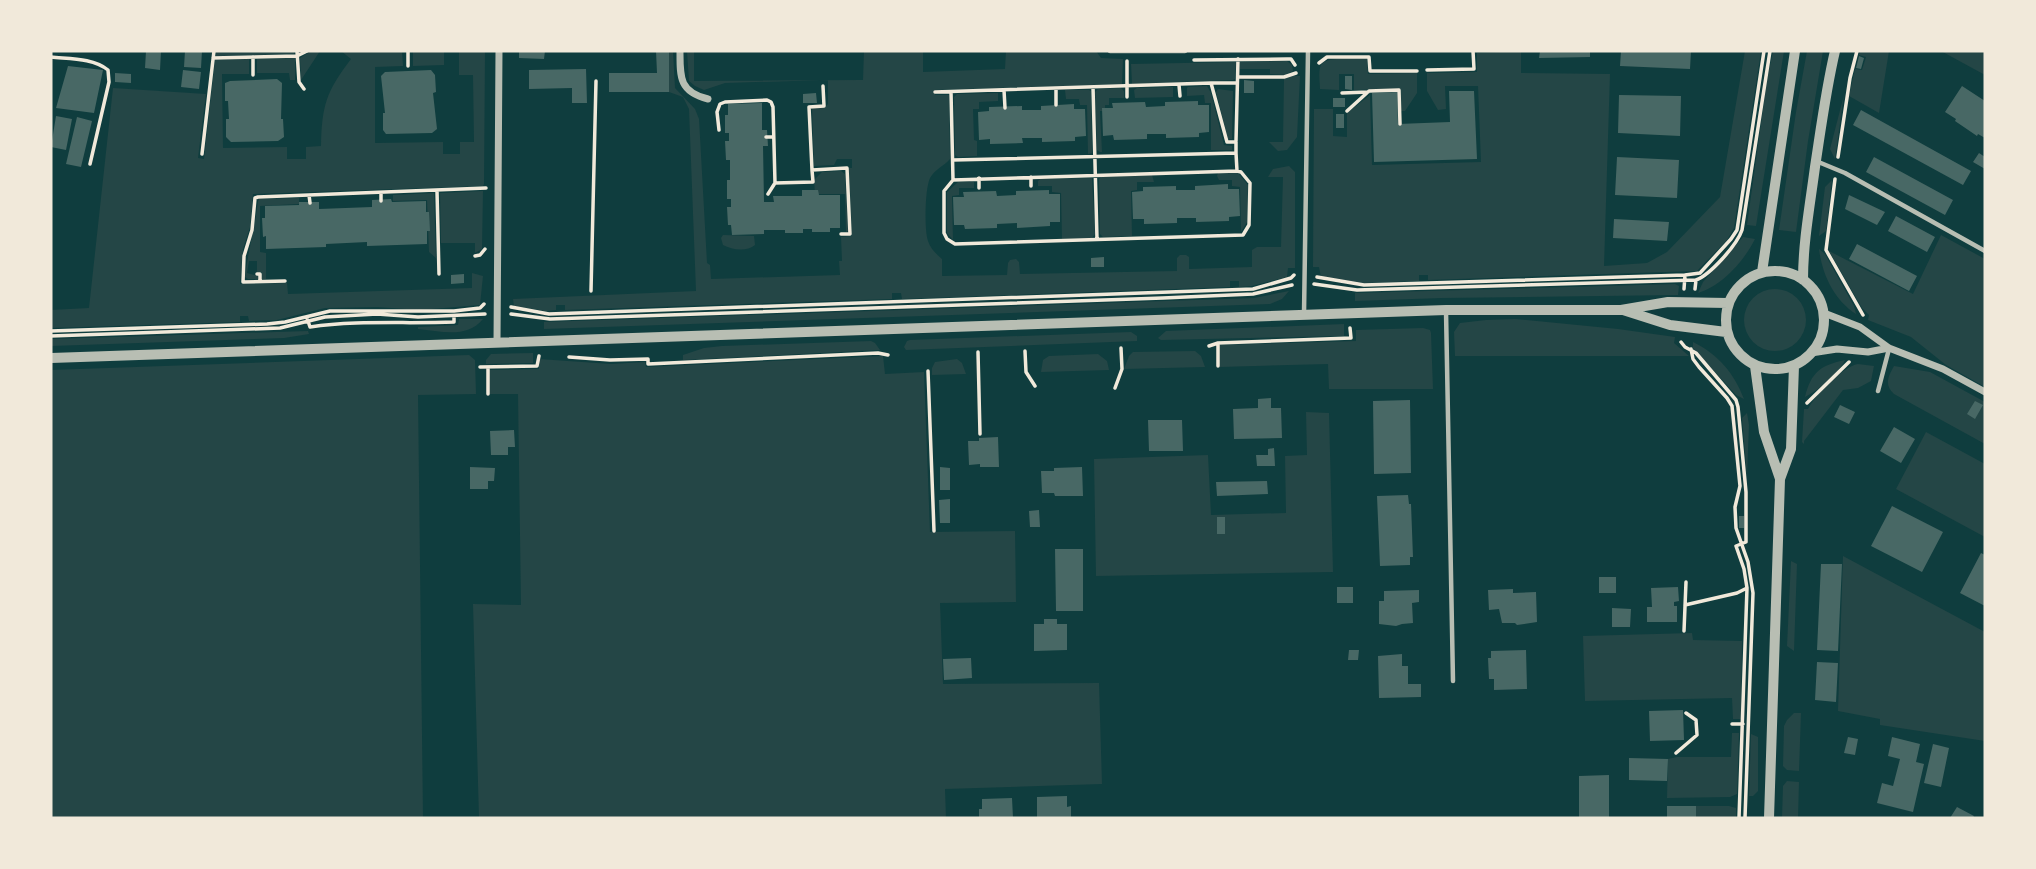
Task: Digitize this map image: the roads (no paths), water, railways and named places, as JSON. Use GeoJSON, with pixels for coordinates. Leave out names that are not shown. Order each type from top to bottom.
{"type":"FeatureCollection","features":[{"type":"Feature","properties":{"kind":"street"},"geometry":{"type":"LineString","coordinates":[[497,343],[499,51]]}},
{"type":"Feature","properties":{"kind":"street"},"geometry":{"type":"LineString","coordinates":[[680,51],[684,86],[689,93],[708,99]]}},
{"type":"Feature","properties":{"kind":"street"},"geometry":{"type":"LineString","coordinates":[[1762,272],[1795,51]]}},
{"type":"Feature","properties":{"kind":"street"},"geometry":{"type":"LineString","coordinates":[[1803,280],[1804,246],[1835,51]]}},
{"type":"Feature","properties":{"kind":"street"},"geometry":{"type":"LineString","coordinates":[[1762,272],[1790,273],[1803,280],[1814,290],[1824,313],[1823,332],[1811,354],[1794,366],[1781,369],[1755,366],[1742,358],[1732,346],[1726,332],[1728,303],[1736,289],[1747,279],[1762,272]]}},
{"type":"Feature","properties":{"kind":"street"},"geometry":{"type":"LineString","coordinates":[[51,358],[1446,310],[1621,310],[1668,302],[1728,303]]}},
{"type":"Feature","properties":{"kind":"street"},"geometry":{"type":"LineString","coordinates":[[1621,310],[1670,325],[1726,332]]}},
{"type":"Feature","properties":{"kind":"street"},"geometry":{"type":"LineString","coordinates":[[1824,313],[1860,327],[1889,348],[1943,369],[1985,392]]}},
{"type":"Feature","properties":{"kind":"street"},"geometry":{"type":"LineString","coordinates":[[1811,354],[1837,349],[1868,352],[1889,348]]}},
{"type":"Feature","properties":{"kind":"street"},"geometry":{"type":"LineString","coordinates":[[1755,366],[1764,432],[1780,479]]}},
{"type":"Feature","properties":{"kind":"street"},"geometry":{"type":"LineString","coordinates":[[1769,818],[1780,479],[1791,449],[1794,366]]}},
{"type":"Feature","properties":{"kind":"lane"},"geometry":{"type":"LineString","coordinates":[[1110,51],[1185,51]]}},
{"type":"Feature","properties":{"kind":"lane"},"geometry":{"type":"LineString","coordinates":[[1304,315],[1308,51]]}},
{"type":"Feature","properties":{"kind":"lane"},"geometry":{"type":"LineString","coordinates":[[1816,161],[1836,169],[1985,251]]}},
{"type":"Feature","properties":{"kind":"lane"},"geometry":{"type":"LineString","coordinates":[[1446,310],[1453,681]]}},
{"type":"Feature","properties":{"kind":"lane"},"geometry":{"type":"LineString","coordinates":[[1878,391],[1889,348]]}}]}
